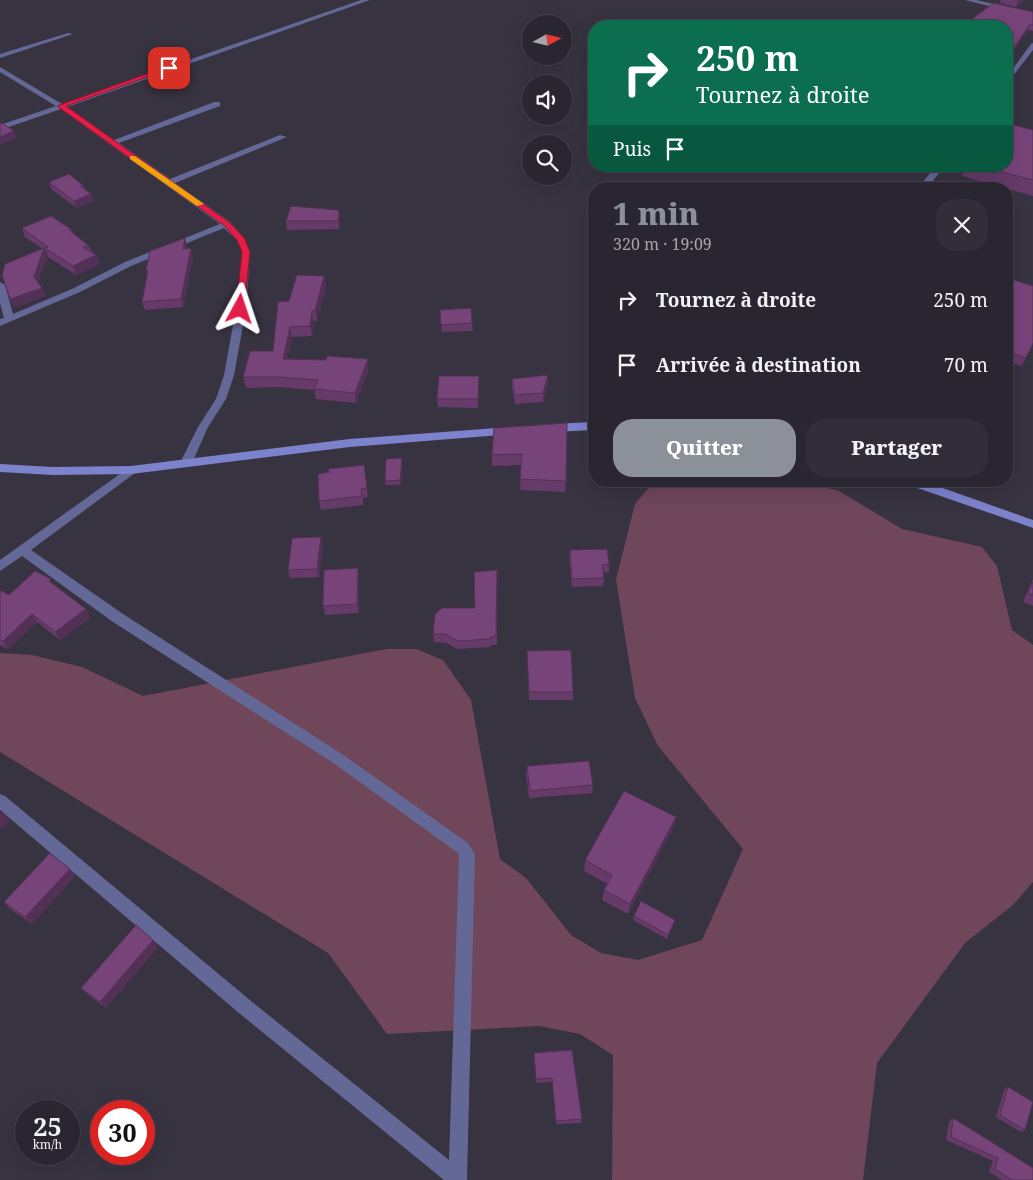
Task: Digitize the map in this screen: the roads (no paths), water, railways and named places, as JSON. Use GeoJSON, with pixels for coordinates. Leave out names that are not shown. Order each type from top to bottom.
{"type":"FeatureCollection","features":[{"type":"Feature","properties":{"kind":"main road"},"geometry":{"type":"LineString","coordinates":[[543,429],[588,426]]}},
{"type":"Feature","properties":{"kind":"main road"},"geometry":{"type":"LineString","coordinates":[[0,468],[53,471],[131,470],[350,443],[524,430]]}},
{"type":"Feature","properties":{"kind":"main road"},"geometry":{"type":"LineString","coordinates":[[927,487],[1033,524]]}},
{"type":"Feature","properties":{"kind":"street"},"geometry":{"type":"LineString","coordinates":[[0,128],[367,0]]}},
{"type":"Feature","properties":{"kind":"street"},"geometry":{"type":"LineString","coordinates":[[968,0],[1033,15]]}},
{"type":"Feature","properties":{"kind":"street"},"geometry":{"type":"LineString","coordinates":[[0,56],[70,34]]}},
{"type":"Feature","properties":{"kind":"street"},"geometry":{"type":"LineString","coordinates":[[1013,73],[1033,45]]}},
{"type":"Feature","properties":{"kind":"street"},"geometry":{"type":"LineString","coordinates":[[0,69],[61,106],[228,224],[241,239],[246,252],[236,337],[226,387],[186,462]]}},
{"type":"Feature","properties":{"kind":"street"},"geometry":{"type":"LineString","coordinates":[[113,143],[218,104]]}},
{"type":"Feature","properties":{"kind":"street"},"geometry":{"type":"LineString","coordinates":[[168,182],[283,137]]}},
{"type":"Feature","properties":{"kind":"street"},"geometry":{"type":"LineString","coordinates":[[928,182],[936,172]]}},
{"type":"Feature","properties":{"kind":"street"},"geometry":{"type":"LineString","coordinates":[[0,285],[4,321],[76,290],[128,264],[228,224]]}},
{"type":"Feature","properties":{"kind":"street"},"geometry":{"type":"LineString","coordinates":[[0,566],[131,470]]}},
{"type":"Feature","properties":{"kind":"street"},"geometry":{"type":"LineString","coordinates":[[22,550],[118,618],[336,758],[463,848],[467,854],[458,1179]]}},
{"type":"Feature","properties":{"kind":"street"},"geometry":{"type":"LineString","coordinates":[[0,801],[33,831],[245,1007],[458,1179]]}}]}
